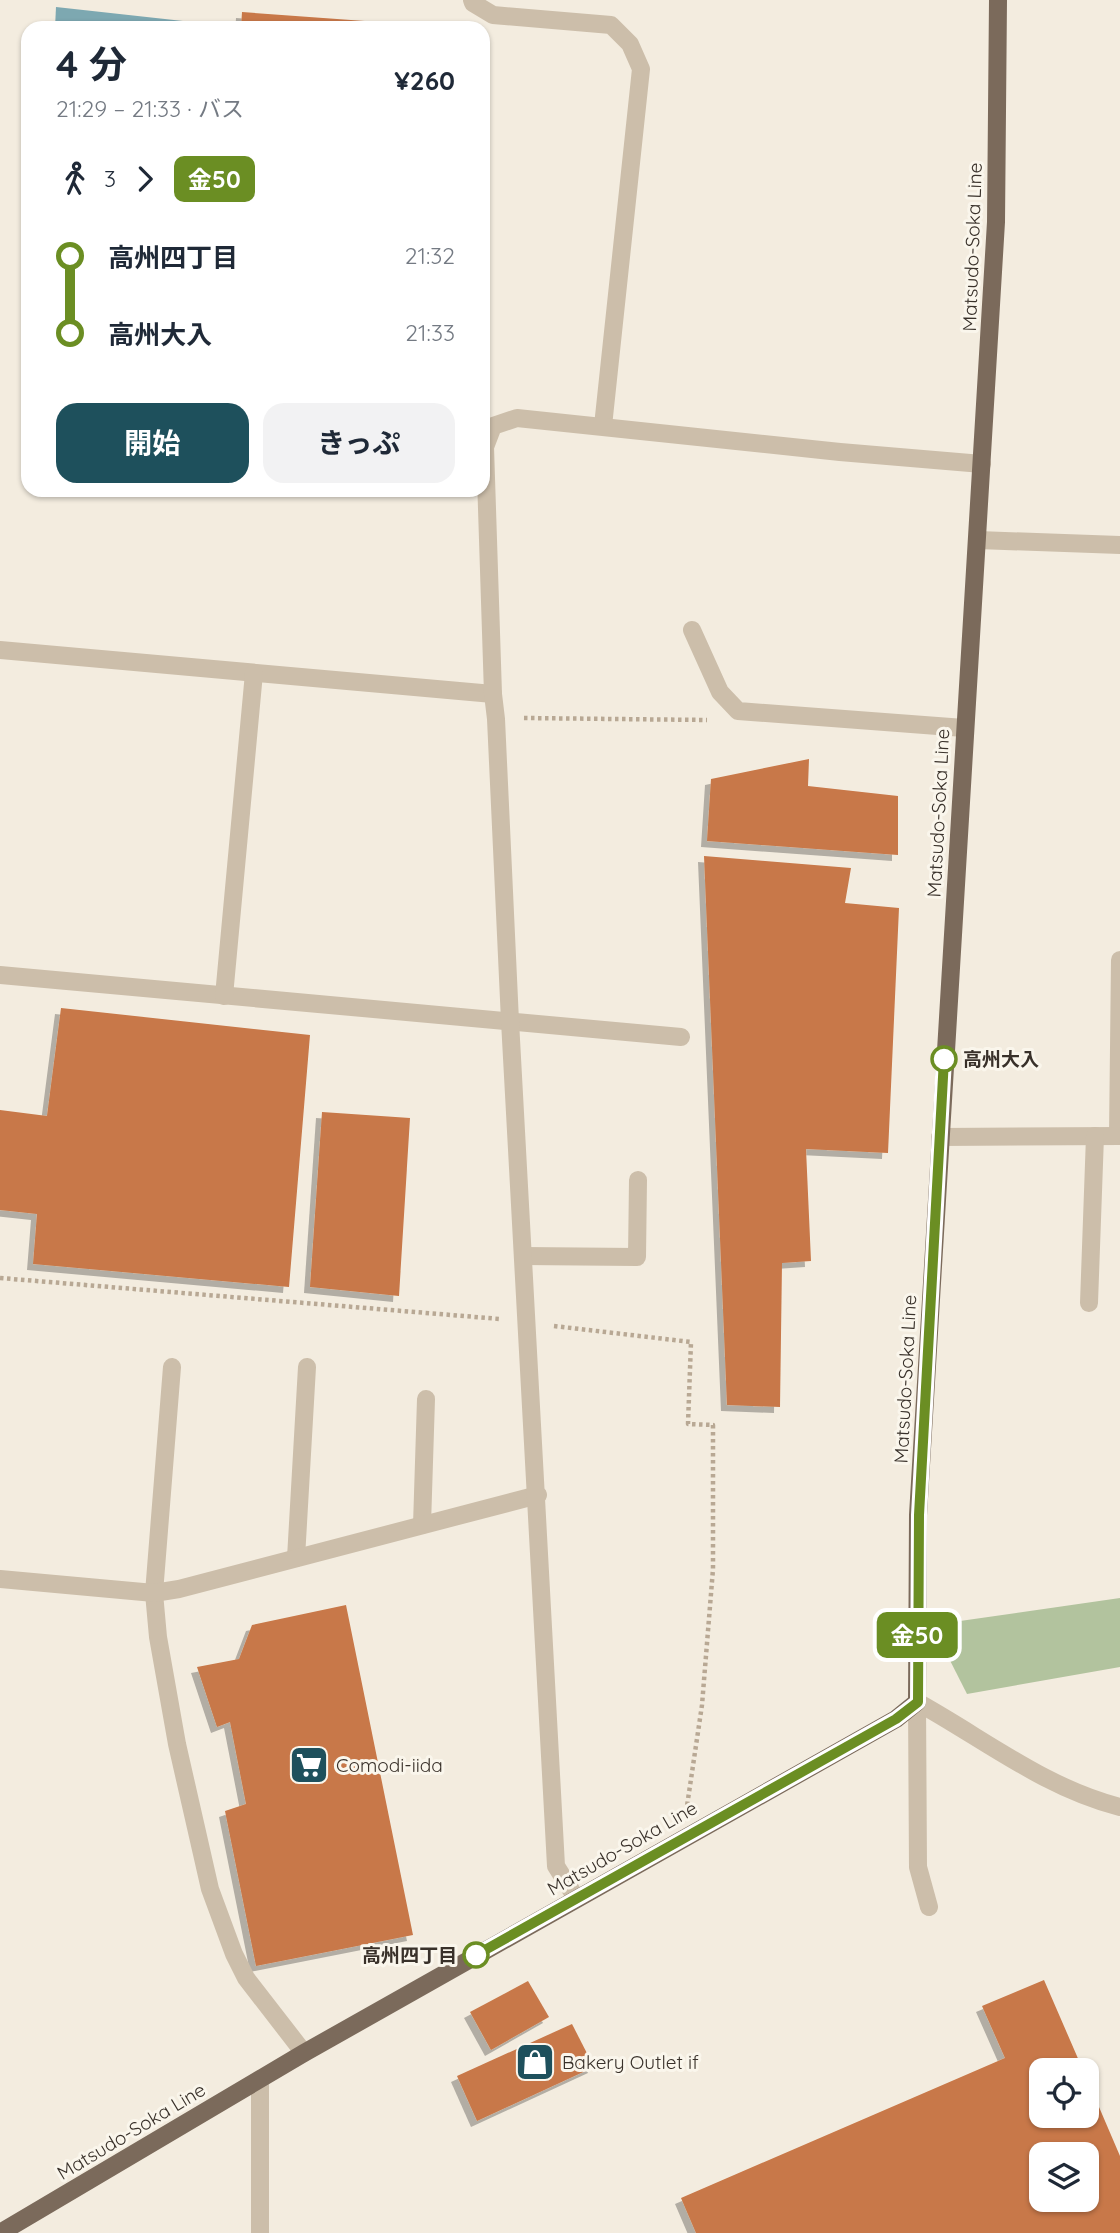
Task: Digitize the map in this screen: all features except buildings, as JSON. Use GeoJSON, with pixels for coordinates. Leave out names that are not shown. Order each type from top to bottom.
{"type":"FeatureCollection","features":[{"type":"Feature","properties":{"kind":"main road","name":"Matsudo-Soka Line"},"geometry":{"type":"LineString","coordinates":[[0,2233],[304,2053],[887,1724],[918,1702],[919,1515],[996,222],[999,0]]}},
{"type":"Feature","properties":{"kind":"street"},"geometry":{"type":"LineString","coordinates":[[472,0],[493,15],[611,25],[630,44],[642,69],[603,426]]}},
{"type":"Feature","properties":{"kind":"street"},"geometry":{"type":"LineString","coordinates":[[490,434],[493,426],[517,418],[982,464]]}},
{"type":"Feature","properties":{"kind":"street"},"geometry":{"type":"LineString","coordinates":[[487,497],[493,694],[556,1866],[576,1898]]}},
{"type":"Feature","properties":{"kind":"street"},"geometry":{"type":"LineString","coordinates":[[978,540],[1120,545]]}},
{"type":"Feature","properties":{"kind":"street"},"geometry":{"type":"LineString","coordinates":[[692,630],[720,692],[738,712],[964,728]]}},
{"type":"Feature","properties":{"kind":"street"},"geometry":{"type":"LineString","coordinates":[[0,650],[493,694]]}},
{"type":"Feature","properties":{"kind":"street"},"geometry":{"type":"LineString","coordinates":[[224,996],[254,673]]}},
{"type":"Feature","properties":{"kind":"street"},"geometry":{"type":"LineString","coordinates":[[940,1137],[1119,1136],[1120,960]]}},
{"type":"Feature","properties":{"kind":"street"},"geometry":{"type":"LineString","coordinates":[[0,975],[681,1037]]}},
{"type":"Feature","properties":{"kind":"street"},"geometry":{"type":"LineString","coordinates":[[1089,1303],[1095,1136]]}},
{"type":"Feature","properties":{"kind":"street"},"geometry":{"type":"LineString","coordinates":[[523,1256],[636,1257],[638,1180]]}},
{"type":"Feature","properties":{"kind":"street"},"geometry":{"type":"LineString","coordinates":[[172,1367],[154,1593],[158,1637],[177,1744],[210,1889],[234,1954],[246,1979],[304,2053]]}},
{"type":"Feature","properties":{"kind":"street"},"geometry":{"type":"LineString","coordinates":[[296,1558],[307,1367]]}},
{"type":"Feature","properties":{"kind":"street"},"geometry":{"type":"LineString","coordinates":[[422,1525],[426,1399]]}},
{"type":"Feature","properties":{"kind":"street"},"geometry":{"type":"LineString","coordinates":[[0,1579],[154,1593],[538,1495]]}},
{"type":"Feature","properties":{"kind":"street"},"geometry":{"type":"LineString","coordinates":[[929,1907],[918,1867],[918,1702],[1030,1771],[1079,1795],[1120,1807]]}},
{"type":"Feature","properties":{"kind":"street"},"geometry":{"type":"LineString","coordinates":[[260,2079],[260,2233]]}},
{"type":"Feature","properties":{"kind":"path"},"geometry":{"type":"LineString","coordinates":[[496,719],[709,720],[738,712]]}},
{"type":"Feature","properties":{"kind":"path"},"geometry":{"type":"LineString","coordinates":[[0,1278],[527,1322],[691,1342],[688,1424],[713,1425],[713,1569],[702,1705],[686,1803],[698,1829]]}},
{"type":"Feature","properties":{"kind":"green space"},"geometry":{"type":"Polygon","coordinates":[[[1120,1598],[1120,1667],[967,1694],[932,1625],[1120,1598]]]}},
{"type":"Feature","properties":{"kind":"water"},"geometry":{"type":"Polygon","coordinates":[[[56,7],[183,21],[55,21],[56,7]]]}},
{"type":"Feature","properties":{"kind":"bus line","name":"金50"},"geometry":{"type":"LineString","coordinates":[[476,1955],[896,1719],[918,1702],[916,1586],[944,1059]]}},
{"type":"Feature","properties":{"kind":"place","name":"高州大入"},"geometry":{"type":"Point","coordinates":[944,1059]}},
{"type":"Feature","properties":{"kind":"place","name":"Comodi-iida"},"geometry":{"type":"Point","coordinates":[309,1765]}},
{"type":"Feature","properties":{"kind":"place","name":"高州四丁目"},"geometry":{"type":"Point","coordinates":[476,1955]}},
{"type":"Feature","properties":{"kind":"place","name":"Bakery Outlet if"},"geometry":{"type":"Point","coordinates":[535,2062]}}]}
